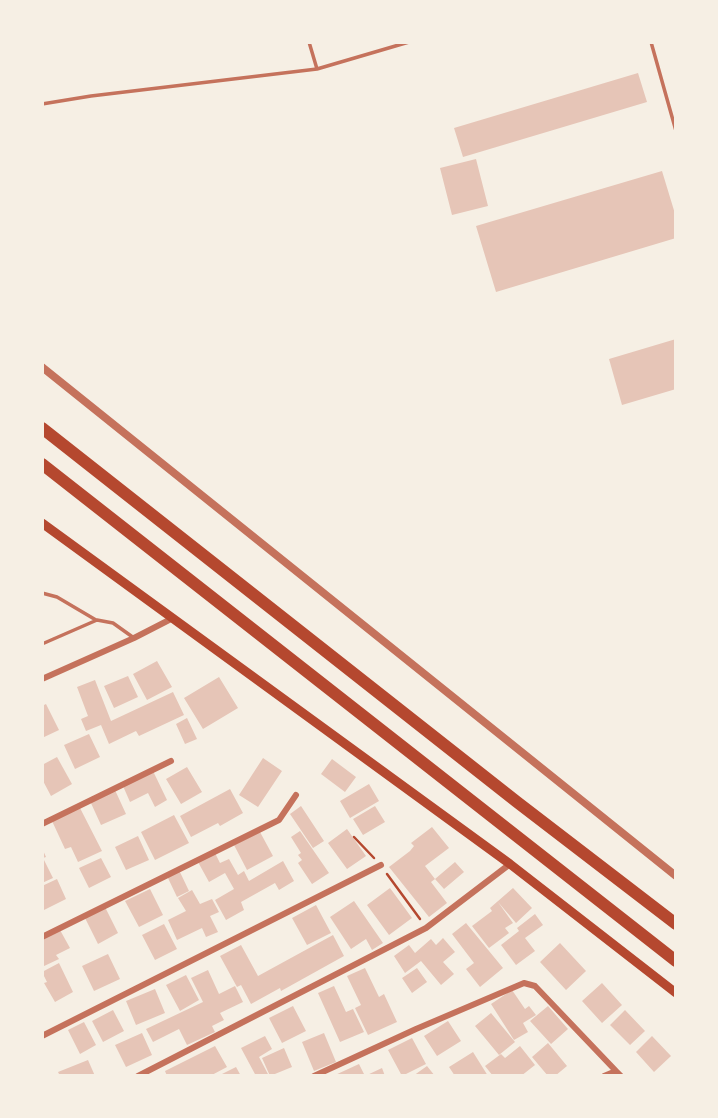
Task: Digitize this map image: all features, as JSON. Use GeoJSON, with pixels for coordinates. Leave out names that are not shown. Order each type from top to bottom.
{"type":"FeatureCollection","features":[{"type":"Feature","properties":{"kind":"highway"},"geometry":{"type":"LineString","coordinates":[[42,428],[676,924]]}},
{"type":"Feature","properties":{"kind":"highway"},"geometry":{"type":"LineString","coordinates":[[42,464],[676,961]]}},
{"type":"Feature","properties":{"kind":"main road"},"geometry":{"type":"LineString","coordinates":[[42,523],[510,864],[676,993]]}},
{"type":"Feature","properties":{"kind":"street"},"geometry":{"type":"LineString","coordinates":[[42,367],[676,876]]}},
{"type":"Feature","properties":{"kind":"street"},"geometry":{"type":"LineString","coordinates":[[42,679],[171,619]]}},
{"type":"Feature","properties":{"kind":"street"},"geometry":{"type":"LineString","coordinates":[[42,824],[171,761]]}},
{"type":"Feature","properties":{"kind":"street"},"geometry":{"type":"LineString","coordinates":[[42,937],[279,820],[296,796]]}},
{"type":"Feature","properties":{"kind":"street"},"geometry":{"type":"LineString","coordinates":[[138,1076],[426,928],[510,864]]}},
{"type":"Feature","properties":{"kind":"street"},"geometry":{"type":"LineString","coordinates":[[42,1036],[381,865]]}},
{"type":"Feature","properties":{"kind":"street"},"geometry":{"type":"LineString","coordinates":[[314,1076],[524,983],[535,986],[618,1073]]}},
{"type":"Feature","properties":{"kind":"street"},"geometry":{"type":"LineString","coordinates":[[604,1076],[618,1073]]}},
{"type":"Feature","properties":{"kind":"lane"},"geometry":{"type":"LineString","coordinates":[[309,42],[317,69]]}},
{"type":"Feature","properties":{"kind":"lane"},"geometry":{"type":"LineString","coordinates":[[42,104],[317,69],[409,42]]}},
{"type":"Feature","properties":{"kind":"lane"},"geometry":{"type":"LineString","coordinates":[[651,42],[676,131]]}},
{"type":"Feature","properties":{"kind":"lane"},"geometry":{"type":"LineString","coordinates":[[42,593],[57,597],[97,620],[113,623],[134,638]]}},
{"type":"Feature","properties":{"kind":"lane"},"geometry":{"type":"LineString","coordinates":[[42,645],[97,620]]}},
{"type":"Feature","properties":{"kind":"path"},"geometry":{"type":"LineString","coordinates":[[354,837],[381,865],[426,928]]}},
{"type":"Feature","properties":{"kind":"building"},"geometry":{"type":"Polygon","coordinates":[[[638,73],[647,102],[463,157],[454,128],[638,73]]]}},
{"type":"Feature","properties":{"kind":"building"},"geometry":{"type":"Polygon","coordinates":[[[476,159],[488,206],[452,215],[440,168],[476,159]]]}},
{"type":"Feature","properties":{"kind":"building"},"geometry":{"type":"Polygon","coordinates":[[[662,171],[676,217],[676,238],[496,292],[476,226],[662,171]]]}},
{"type":"Feature","properties":{"kind":"building"},"geometry":{"type":"Polygon","coordinates":[[[676,339],[676,389],[622,405],[609,359],[676,339]]]}},
{"type":"Feature","properties":{"kind":"building"},"geometry":{"type":"Polygon","coordinates":[[[157,661],[172,687],[147,700],[133,674],[157,661]]]}},
{"type":"Feature","properties":{"kind":"building"},"geometry":{"type":"Polygon","coordinates":[[[128,676],[138,697],[114,708],[104,686],[128,676]]]}},
{"type":"Feature","properties":{"kind":"building"},"geometry":{"type":"Polygon","coordinates":[[[219,677],[238,708],[203,729],[184,698],[219,677]]]}},
{"type":"Feature","properties":{"kind":"building"},"geometry":{"type":"Polygon","coordinates":[[[95,680],[111,721],[173,692],[184,715],[139,736],[136,731],[109,744],[101,725],[86,731],[81,719],[88,716],[77,687],[95,680]]]}},
{"type":"Feature","properties":{"kind":"building"},"geometry":{"type":"Polygon","coordinates":[[[46,704],[59,730],[42,738],[42,706],[46,704]]]}},
{"type":"Feature","properties":{"kind":"building"},"geometry":{"type":"Polygon","coordinates":[[[187,718],[197,739],[185,744],[176,724],[187,718]]]}},
{"type":"Feature","properties":{"kind":"building"},"geometry":{"type":"Polygon","coordinates":[[[89,734],[100,757],[75,769],[64,745],[89,734]]]}},
{"type":"Feature","properties":{"kind":"building"},"geometry":{"type":"Polygon","coordinates":[[[57,757],[72,784],[51,796],[42,779],[42,765],[57,757]]]}},
{"type":"Feature","properties":{"kind":"building"},"geometry":{"type":"Polygon","coordinates":[[[263,758],[282,771],[258,807],[239,795],[263,758]]]}},
{"type":"Feature","properties":{"kind":"building"},"geometry":{"type":"Polygon","coordinates":[[[332,759],[356,777],[345,792],[321,774],[332,759]]]}},
{"type":"Feature","properties":{"kind":"building"},"geometry":{"type":"Polygon","coordinates":[[[187,767],[202,792],[181,804],[166,779],[187,767]]]}},
{"type":"Feature","properties":{"kind":"building"},"geometry":{"type":"Polygon","coordinates":[[[153,771],[167,800],[155,807],[148,793],[130,802],[123,786],[153,771]]]}},
{"type":"Feature","properties":{"kind":"building"},"geometry":{"type":"Polygon","coordinates":[[[369,784],[379,801],[350,818],[340,801],[369,784]]]}},
{"type":"Feature","properties":{"kind":"building"},"geometry":{"type":"Polygon","coordinates":[[[230,789],[243,813],[220,826],[218,823],[191,837],[180,816],[230,789]]]}},
{"type":"Feature","properties":{"kind":"building"},"geometry":{"type":"Polygon","coordinates":[[[115,790],[126,814],[101,825],[90,801],[115,790]]]}},
{"type":"Feature","properties":{"kind":"building"},"geometry":{"type":"Polygon","coordinates":[[[301,806],[324,841],[313,848],[290,814],[301,806]]]}},
{"type":"Feature","properties":{"kind":"building"},"geometry":{"type":"Polygon","coordinates":[[[375,806],[385,822],[363,835],[353,819],[375,806]]]}},
{"type":"Feature","properties":{"kind":"building"},"geometry":{"type":"Polygon","coordinates":[[[80,808],[102,851],[78,862],[71,847],[65,849],[52,821],[80,808]]]}},
{"type":"Feature","properties":{"kind":"building"},"geometry":{"type":"Polygon","coordinates":[[[174,815],[189,843],[155,860],[141,832],[174,815]]]}},
{"type":"Feature","properties":{"kind":"building"},"geometry":{"type":"Polygon","coordinates":[[[432,827],[449,848],[425,866],[435,879],[431,882],[447,903],[429,917],[389,867],[410,851],[414,846],[411,843],[432,827]]]}},
{"type":"Feature","properties":{"kind":"building"},"geometry":{"type":"Polygon","coordinates":[[[347,829],[366,856],[347,869],[328,843],[347,829]]]}},
{"type":"Feature","properties":{"kind":"building"},"geometry":{"type":"Polygon","coordinates":[[[300,831],[329,873],[312,884],[298,863],[302,860],[298,855],[301,853],[291,837],[300,831]]]}},
{"type":"Feature","properties":{"kind":"building"},"geometry":{"type":"Polygon","coordinates":[[[260,832],[273,856],[247,870],[234,845],[260,832]]]}},
{"type":"Feature","properties":{"kind":"building"},"geometry":{"type":"Polygon","coordinates":[[[138,836],[149,860],[126,870],[115,847],[138,836]]]}},
{"type":"Feature","properties":{"kind":"building"},"geometry":{"type":"Polygon","coordinates":[[[42,848],[46,857],[43,858],[53,878],[42,883],[42,848]]]}},
{"type":"Feature","properties":{"kind":"building"},"geometry":{"type":"Polygon","coordinates":[[[215,853],[220,863],[229,859],[238,875],[244,871],[249,881],[283,861],[294,881],[279,890],[275,883],[241,902],[244,910],[226,920],[215,900],[234,889],[225,873],[209,882],[198,862],[215,853]]]}},
{"type":"Feature","properties":{"kind":"building"},"geometry":{"type":"Polygon","coordinates":[[[101,858],[111,877],[89,888],[79,868],[101,858]]]}},
{"type":"Feature","properties":{"kind":"building"},"geometry":{"type":"Polygon","coordinates":[[[455,862],[464,872],[444,889],[435,879],[455,862]]]}},
{"type":"Feature","properties":{"kind":"building"},"geometry":{"type":"Polygon","coordinates":[[[179,870],[189,891],[177,897],[167,876],[179,870]]]}},
{"type":"Feature","properties":{"kind":"building"},"geometry":{"type":"Polygon","coordinates":[[[57,879],[66,899],[42,911],[42,886],[57,879]]]}},
{"type":"Feature","properties":{"kind":"building"},"geometry":{"type":"Polygon","coordinates":[[[390,888],[412,918],[389,935],[367,905],[390,888]]]}},
{"type":"Feature","properties":{"kind":"building"},"geometry":{"type":"Polygon","coordinates":[[[513,888],[532,908],[516,923],[498,902],[513,923],[505,928],[509,933],[489,948],[472,926],[492,911],[490,908],[513,888]]]}},
{"type":"Feature","properties":{"kind":"building"},"geometry":{"type":"Polygon","coordinates":[[[150,889],[163,915],[139,927],[125,901],[150,889]]]}},
{"type":"Feature","properties":{"kind":"building"},"geometry":{"type":"Polygon","coordinates":[[[192,890],[200,904],[212,899],[219,912],[210,916],[218,932],[206,937],[202,928],[177,940],[168,920],[186,911],[178,898],[192,890]]]}},
{"type":"Feature","properties":{"kind":"building"},"geometry":{"type":"Polygon","coordinates":[[[354,901],[383,943],[372,950],[366,939],[351,949],[330,917],[354,901]]]}},
{"type":"Feature","properties":{"kind":"building"},"geometry":{"type":"Polygon","coordinates":[[[316,905],[331,933],[307,945],[292,918],[316,905]]]}},
{"type":"Feature","properties":{"kind":"building"},"geometry":{"type":"Polygon","coordinates":[[[105,907],[118,933],[98,944],[85,918],[105,907]]]}},
{"type":"Feature","properties":{"kind":"building"},"geometry":{"type":"Polygon","coordinates":[[[535,914],[543,925],[525,938],[535,951],[516,965],[501,945],[535,914]]]}},
{"type":"Feature","properties":{"kind":"building"},"geometry":{"type":"Polygon","coordinates":[[[466,923],[503,968],[480,987],[466,969],[474,963],[452,934],[466,923]]]}},
{"type":"Feature","properties":{"kind":"building"},"geometry":{"type":"Polygon","coordinates":[[[164,924],[177,949],[155,960],[142,935],[164,924]]]}},
{"type":"Feature","properties":{"kind":"building"},"geometry":{"type":"Polygon","coordinates":[[[60,930],[70,948],[56,955],[59,959],[42,967],[42,938],[60,930]]]}},
{"type":"Feature","properties":{"kind":"building"},"geometry":{"type":"Polygon","coordinates":[[[333,935],[344,956],[281,991],[280,988],[251,1004],[241,985],[237,987],[220,956],[241,945],[258,976],[333,935]]]}},
{"type":"Feature","properties":{"kind":"building"},"geometry":{"type":"Polygon","coordinates":[[[443,938],[455,952],[443,962],[454,974],[441,985],[421,961],[405,973],[394,956],[409,945],[415,953],[431,939],[436,945],[443,938]]]}},
{"type":"Feature","properties":{"kind":"building"},"geometry":{"type":"Polygon","coordinates":[[[560,943],[586,971],[566,990],[540,962],[560,943]]]}},
{"type":"Feature","properties":{"kind":"building"},"geometry":{"type":"Polygon","coordinates":[[[108,954],[120,979],[94,991],[82,966],[108,954]]]}},
{"type":"Feature","properties":{"kind":"building"},"geometry":{"type":"Polygon","coordinates":[[[59,963],[73,992],[55,1002],[44,983],[47,982],[42,972],[59,963]]]}},
{"type":"Feature","properties":{"kind":"building"},"geometry":{"type":"Polygon","coordinates":[[[365,968],[379,997],[384,994],[397,1022],[368,1035],[355,1008],[361,1005],[347,976],[365,968]]]}},
{"type":"Feature","properties":{"kind":"building"},"geometry":{"type":"Polygon","coordinates":[[[417,968],[427,982],[412,993],[402,978],[417,968]]]}},
{"type":"Feature","properties":{"kind":"building"},"geometry":{"type":"Polygon","coordinates":[[[208,970],[219,994],[235,986],[243,1002],[220,1013],[224,1020],[212,1026],[215,1032],[187,1045],[179,1029],[153,1042],[146,1029],[203,1002],[191,978],[208,970]]]}},
{"type":"Feature","properties":{"kind":"building"},"geometry":{"type":"Polygon","coordinates":[[[186,975],[199,1000],[180,1011],[166,985],[186,975]]]}},
{"type":"Feature","properties":{"kind":"building"},"geometry":{"type":"Polygon","coordinates":[[[602,983],[622,1005],[602,1023],[582,1001],[602,983]]]}},
{"type":"Feature","properties":{"kind":"building"},"geometry":{"type":"Polygon","coordinates":[[[334,986],[346,1012],[353,1009],[364,1032],[340,1042],[318,993],[334,986]]]}},
{"type":"Feature","properties":{"kind":"building"},"geometry":{"type":"Polygon","coordinates":[[[155,989],[165,1013],[136,1025],[126,1001],[155,989]]]}},
{"type":"Feature","properties":{"kind":"building"},"geometry":{"type":"Polygon","coordinates":[[[512,990],[525,1009],[529,1006],[536,1015],[523,1023],[528,1032],[514,1040],[491,1004],[512,990]]]}},
{"type":"Feature","properties":{"kind":"building"},"geometry":{"type":"Polygon","coordinates":[[[293,1006],[306,1031],[282,1043],[269,1018],[293,1006]]]}},
{"type":"Feature","properties":{"kind":"building"},"geometry":{"type":"Polygon","coordinates":[[[548,1006],[568,1029],[551,1044],[530,1021],[548,1006]]]}},
{"type":"Feature","properties":{"kind":"building"},"geometry":{"type":"Polygon","coordinates":[[[113,1010],[124,1031],[103,1042],[92,1021],[113,1010]]]}},
{"type":"Feature","properties":{"kind":"building"},"geometry":{"type":"Polygon","coordinates":[[[625,1010],[645,1031],[630,1045],[610,1025],[625,1010]]]}},
{"type":"Feature","properties":{"kind":"building"},"geometry":{"type":"Polygon","coordinates":[[[491,1013],[515,1042],[499,1055],[475,1026],[491,1013]]]}},
{"type":"Feature","properties":{"kind":"building"},"geometry":{"type":"Polygon","coordinates":[[[448,1021],[461,1041],[437,1056],[424,1036],[448,1021]]]}},
{"type":"Feature","properties":{"kind":"building"},"geometry":{"type":"Polygon","coordinates":[[[84,1022],[96,1045],[80,1054],[68,1030],[84,1022]]]}},
{"type":"Feature","properties":{"kind":"building"},"geometry":{"type":"Polygon","coordinates":[[[142,1033],[152,1055],[126,1067],[115,1045],[142,1033]]]}},
{"type":"Feature","properties":{"kind":"building"},"geometry":{"type":"Polygon","coordinates":[[[324,1033],[336,1062],[314,1071],[302,1042],[324,1033]]]}},
{"type":"Feature","properties":{"kind":"building"},"geometry":{"type":"Polygon","coordinates":[[[265,1036],[272,1049],[259,1057],[269,1076],[256,1076],[241,1048],[265,1036]]]}},
{"type":"Feature","properties":{"kind":"building"},"geometry":{"type":"Polygon","coordinates":[[[652,1036],[671,1056],[654,1072],[636,1052],[652,1036]]]}},
{"type":"Feature","properties":{"kind":"building"},"geometry":{"type":"Polygon","coordinates":[[[412,1038],[426,1064],[402,1076],[388,1050],[412,1038]]]}},
{"type":"Feature","properties":{"kind":"building"},"geometry":{"type":"Polygon","coordinates":[[[548,1043],[567,1066],[555,1076],[548,1076],[532,1057],[548,1043]]]}},
{"type":"Feature","properties":{"kind":"building"},"geometry":{"type":"Polygon","coordinates":[[[215,1046],[227,1067],[210,1076],[167,1076],[165,1071],[215,1046]]]}},
{"type":"Feature","properties":{"kind":"building"},"geometry":{"type":"Polygon","coordinates":[[[520,1046],[535,1065],[521,1076],[493,1076],[485,1066],[501,1054],[505,1058],[520,1046]]]}},
{"type":"Feature","properties":{"kind":"building"},"geometry":{"type":"Polygon","coordinates":[[[284,1048],[292,1067],[270,1076],[262,1058],[284,1048]]]}},
{"type":"Feature","properties":{"kind":"building"},"geometry":{"type":"Polygon","coordinates":[[[473,1052],[488,1076],[455,1076],[449,1067],[473,1052]]]}},
{"type":"Feature","properties":{"kind":"building"},"geometry":{"type":"Polygon","coordinates":[[[88,1060],[95,1076],[60,1076],[58,1072],[88,1060]]]}},
{"type":"Feature","properties":{"kind":"building"},"geometry":{"type":"Polygon","coordinates":[[[359,1064],[365,1076],[333,1076],[359,1064]]]}},
{"type":"Feature","properties":{"kind":"building"},"geometry":{"type":"Polygon","coordinates":[[[427,1066],[435,1076],[413,1076],[427,1066]]]}},
{"type":"Feature","properties":{"kind":"building"},"geometry":{"type":"Polygon","coordinates":[[[236,1067],[241,1076],[218,1076],[236,1067]]]}},
{"type":"Feature","properties":{"kind":"building"},"geometry":{"type":"Polygon","coordinates":[[[382,1068],[385,1076],[365,1076],[382,1068]]]}}]}
